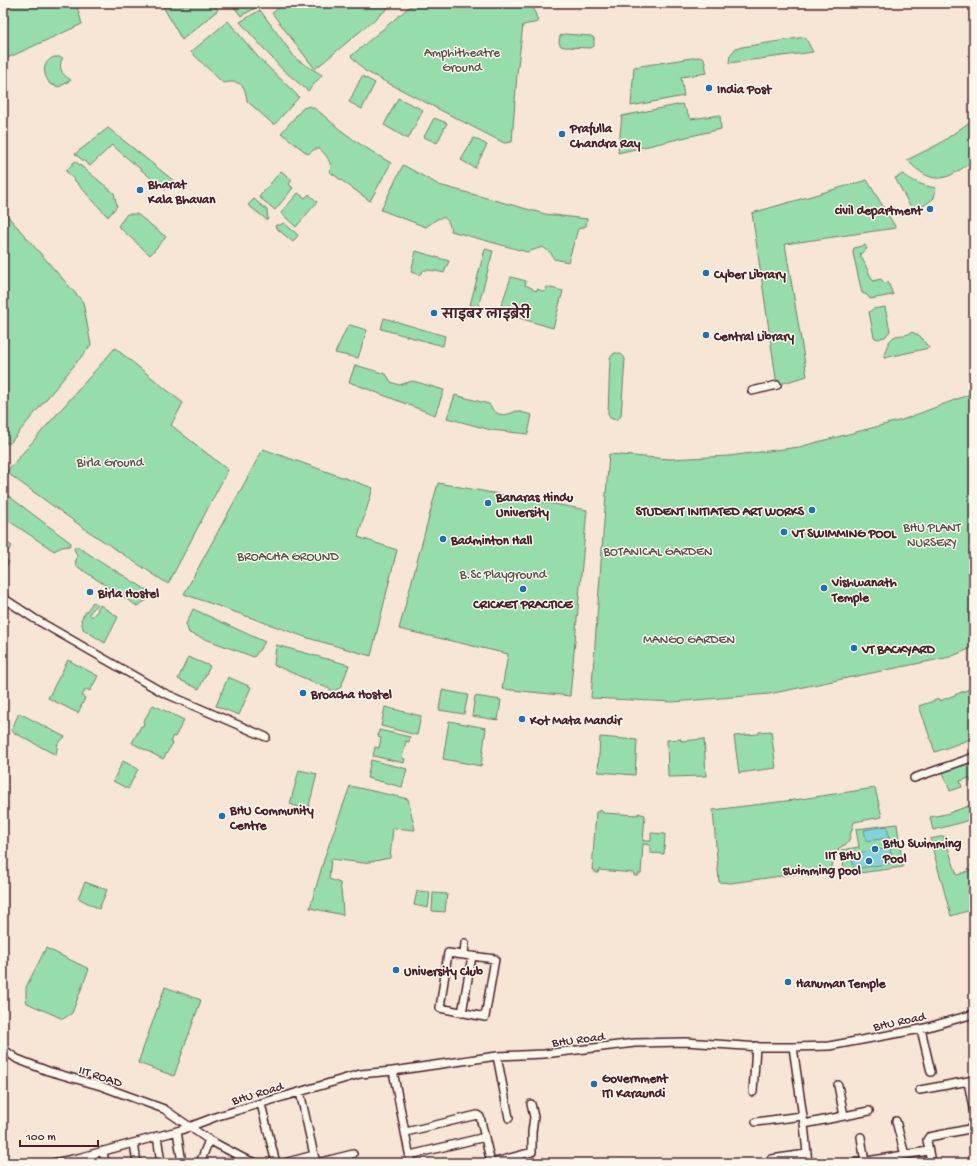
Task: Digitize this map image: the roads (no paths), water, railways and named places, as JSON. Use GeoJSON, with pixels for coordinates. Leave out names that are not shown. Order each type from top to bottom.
{"type":"FeatureCollection","features":[{"type":"Feature","properties":{"kind":"street"},"geometry":{"type":"LineString","coordinates":[[752,391],[777,384]]}},
{"type":"Feature","properties":{"kind":"street"},"geometry":{"type":"LineString","coordinates":[[3,598],[35,619],[162,692],[266,737]]}},
{"type":"Feature","properties":{"kind":"street"},"geometry":{"type":"LineString","coordinates":[[914,778],[974,757]]}},
{"type":"Feature","properties":{"kind":"street"},"geometry":{"type":"LineString","coordinates":[[464,955],[465,943]]}},
{"type":"Feature","properties":{"kind":"street"},"geometry":{"type":"LineString","coordinates":[[448,953],[472,956],[495,959],[485,1017],[440,1008],[448,953]]}},
{"type":"Feature","properties":{"kind":"street"},"geometry":{"type":"LineString","coordinates":[[462,1013],[472,956]]}},
{"type":"Feature","properties":{"kind":"street","name":"BHU Road"},"geometry":{"type":"LineString","coordinates":[[53,1163],[78,1161],[103,1152],[177,1131],[218,1116],[360,1074],[393,1071],[497,1056],[544,1054],[635,1043],[685,1042],[792,1048],[828,1046],[921,1028],[974,1014]]}},
{"type":"Feature","properties":{"kind":"street"},"geometry":{"type":"LineString","coordinates":[[921,1028],[931,1072]]}},
{"type":"Feature","properties":{"kind":"street"},"geometry":{"type":"LineString","coordinates":[[753,1092],[756,1046]]}},
{"type":"Feature","properties":{"kind":"street"},"geometry":{"type":"LineString","coordinates":[[792,1048],[808,1163]]}},
{"type":"Feature","properties":{"kind":"street","name":"IIT ROAD"},"geometry":{"type":"LineString","coordinates":[[3,1049],[17,1059],[48,1071],[101,1086],[164,1109],[209,1140],[256,1163]]}},
{"type":"Feature","properties":{"kind":"street"},"geometry":{"type":"LineString","coordinates":[[497,1056],[502,1091],[509,1118]]}},
{"type":"Feature","properties":{"kind":"street"},"geometry":{"type":"LineString","coordinates":[[393,1071],[411,1163]]}},
{"type":"Feature","properties":{"kind":"street"},"geometry":{"type":"LineString","coordinates":[[920,1090],[971,1081],[974,1113]]}},
{"type":"Feature","properties":{"kind":"street"},"geometry":{"type":"LineString","coordinates":[[838,1085],[844,1116]]}},
{"type":"Feature","properties":{"kind":"street"},"geometry":{"type":"LineString","coordinates":[[300,1092],[316,1161],[321,1162],[354,1154]]}},
{"type":"Feature","properties":{"kind":"street"},"geometry":{"type":"LineString","coordinates":[[261,1104],[276,1163]]}},
{"type":"Feature","properties":{"kind":"street"},"geometry":{"type":"LineString","coordinates":[[406,1132],[477,1115],[480,1117],[492,1163],[532,1152],[534,1117],[531,1104]]}},
{"type":"Feature","properties":{"kind":"street"},"geometry":{"type":"LineString","coordinates":[[756,1122],[803,1120],[844,1116],[868,1111]]}},
{"type":"Feature","properties":{"kind":"street"},"geometry":{"type":"LineString","coordinates":[[896,1121],[905,1154]]}},
{"type":"Feature","properties":{"kind":"street"},"geometry":{"type":"LineString","coordinates":[[930,1163],[927,1140],[931,1136],[974,1128]]}},
{"type":"Feature","properties":{"kind":"street"},"geometry":{"type":"LineString","coordinates":[[177,1131],[182,1163]]}},
{"type":"Feature","properties":{"kind":"street"},"geometry":{"type":"LineString","coordinates":[[157,1136],[161,1163]]}},
{"type":"Feature","properties":{"kind":"street"},"geometry":{"type":"LineString","coordinates":[[410,1155],[485,1137]]}},
{"type":"Feature","properties":{"kind":"street"},"geometry":{"type":"LineString","coordinates":[[861,1137],[865,1162]]}},
{"type":"Feature","properties":{"kind":"street"},"geometry":{"type":"LineString","coordinates":[[200,1163],[209,1140]]}},
{"type":"Feature","properties":{"kind":"street"},"geometry":{"type":"LineString","coordinates":[[134,1143],[137,1163]]}},
{"type":"Feature","properties":{"kind":"street"},"geometry":{"type":"LineString","coordinates":[[855,1163],[928,1151]]}},
{"type":"Feature","properties":{"kind":"street"},"geometry":{"type":"LineString","coordinates":[[103,1152],[105,1163]]}},
{"type":"Feature","properties":{"kind":"street"},"geometry":{"type":"LineString","coordinates":[[771,1159],[806,1154]]}},
{"type":"Feature","properties":{"kind":"street"},"geometry":{"type":"LineString","coordinates":[[284,1163],[314,1155]]}},
{"type":"Feature","properties":{"kind":"water"},"geometry":{"type":"Polygon","coordinates":[[[887,826],[889,838],[866,841],[864,830],[887,826]]]}},
{"type":"Feature","properties":{"kind":"water"},"geometry":{"type":"Polygon","coordinates":[[[890,848],[893,863],[854,869],[851,854],[890,848]]]}},
{"type":"Feature","properties":{"kind":"place","name":"India Post"},"geometry":{"type":"Point","coordinates":[709,88]}},
{"type":"Feature","properties":{"kind":"place","name":"Prafulla Chandra Ray"},"geometry":{"type":"Point","coordinates":[562,134]}},
{"type":"Feature","properties":{"kind":"place","name":"Bharat Kala Bhavan"},"geometry":{"type":"Point","coordinates":[140,190]}},
{"type":"Feature","properties":{"kind":"place","name":"civil department"},"geometry":{"type":"Point","coordinates":[930,209]}},
{"type":"Feature","properties":{"kind":"place","name":"Cyber Library"},"geometry":{"type":"Point","coordinates":[706,273]}},
{"type":"Feature","properties":{"kind":"place","name":"साइबर लाइब्रेरी"},"geometry":{"type":"Point","coordinates":[434,313]}},
{"type":"Feature","properties":{"kind":"place","name":"Central Library"},"geometry":{"type":"Point","coordinates":[706,335]}},
{"type":"Feature","properties":{"kind":"place","name":"Banaras Hindu University"},"geometry":{"type":"Point","coordinates":[488,503]}},
{"type":"Feature","properties":{"kind":"place","name":"STUDENT INITIATED ART WORKS"},"geometry":{"type":"Point","coordinates":[812,510]}},
{"type":"Feature","properties":{"kind":"place","name":"VT SWIMMING POOL"},"geometry":{"type":"Point","coordinates":[784,532]}},
{"type":"Feature","properties":{"kind":"place","name":"Badminton Hall"},"geometry":{"type":"Point","coordinates":[443,539]}},
{"type":"Feature","properties":{"kind":"place","name":"Vishwanath Temple"},"geometry":{"type":"Point","coordinates":[824,588]}},
{"type":"Feature","properties":{"kind":"place","name":"CRICKET PRACTICE"},"geometry":{"type":"Point","coordinates":[523,589]}},
{"type":"Feature","properties":{"kind":"place","name":"Birla Hostel"},"geometry":{"type":"Point","coordinates":[90,592]}},
{"type":"Feature","properties":{"kind":"place","name":"VT BACKYARD"},"geometry":{"type":"Point","coordinates":[854,648]}},
{"type":"Feature","properties":{"kind":"place","name":"Broacha Hostel"},"geometry":{"type":"Point","coordinates":[303,693]}},
{"type":"Feature","properties":{"kind":"place","name":"Kot Mata Mandir"},"geometry":{"type":"Point","coordinates":[522,719]}},
{"type":"Feature","properties":{"kind":"place","name":"BHU Community Centre"},"geometry":{"type":"Point","coordinates":[222,816]}},
{"type":"Feature","properties":{"kind":"place","name":"BHU Swimming Pool"},"geometry":{"type":"Point","coordinates":[875,849]}},
{"type":"Feature","properties":{"kind":"place","name":"IIT BHU swimming pool"},"geometry":{"type":"Point","coordinates":[869,861]}},
{"type":"Feature","properties":{"kind":"place","name":"University Club"},"geometry":{"type":"Point","coordinates":[396,970]}},
{"type":"Feature","properties":{"kind":"place","name":"Hanuman Temple"},"geometry":{"type":"Point","coordinates":[788,982]}},
{"type":"Feature","properties":{"kind":"place","name":"Government ITI Karaundi"},"geometry":{"type":"Point","coordinates":[594,1084]}},
{"type":"Feature","properties":{"kind":"park label","name":"Amphitheatre Ground"},"geometry":{"type":"Point","coordinates":[462,58]}},
{"type":"Feature","properties":{"kind":"park label","name":"Birla Ground"},"geometry":{"type":"Point","coordinates":[110,461]}},
{"type":"Feature","properties":{"kind":"park label","name":"BHU PLANT NURSERY"},"geometry":{"type":"Point","coordinates":[932,534]}},
{"type":"Feature","properties":{"kind":"park label","name":"BOTANICAL GARDEN"},"geometry":{"type":"Point","coordinates":[658,550]}},
{"type":"Feature","properties":{"kind":"park label","name":"BROACHA GROUND"},"geometry":{"type":"Point","coordinates":[288,555]}},
{"type":"Feature","properties":{"kind":"park label","name":"B.Sc Playground"},"geometry":{"type":"Point","coordinates":[503,573]}},
{"type":"Feature","properties":{"kind":"park label","name":"MANGO GARDEN"},"geometry":{"type":"Point","coordinates":[689,638]}}]}
